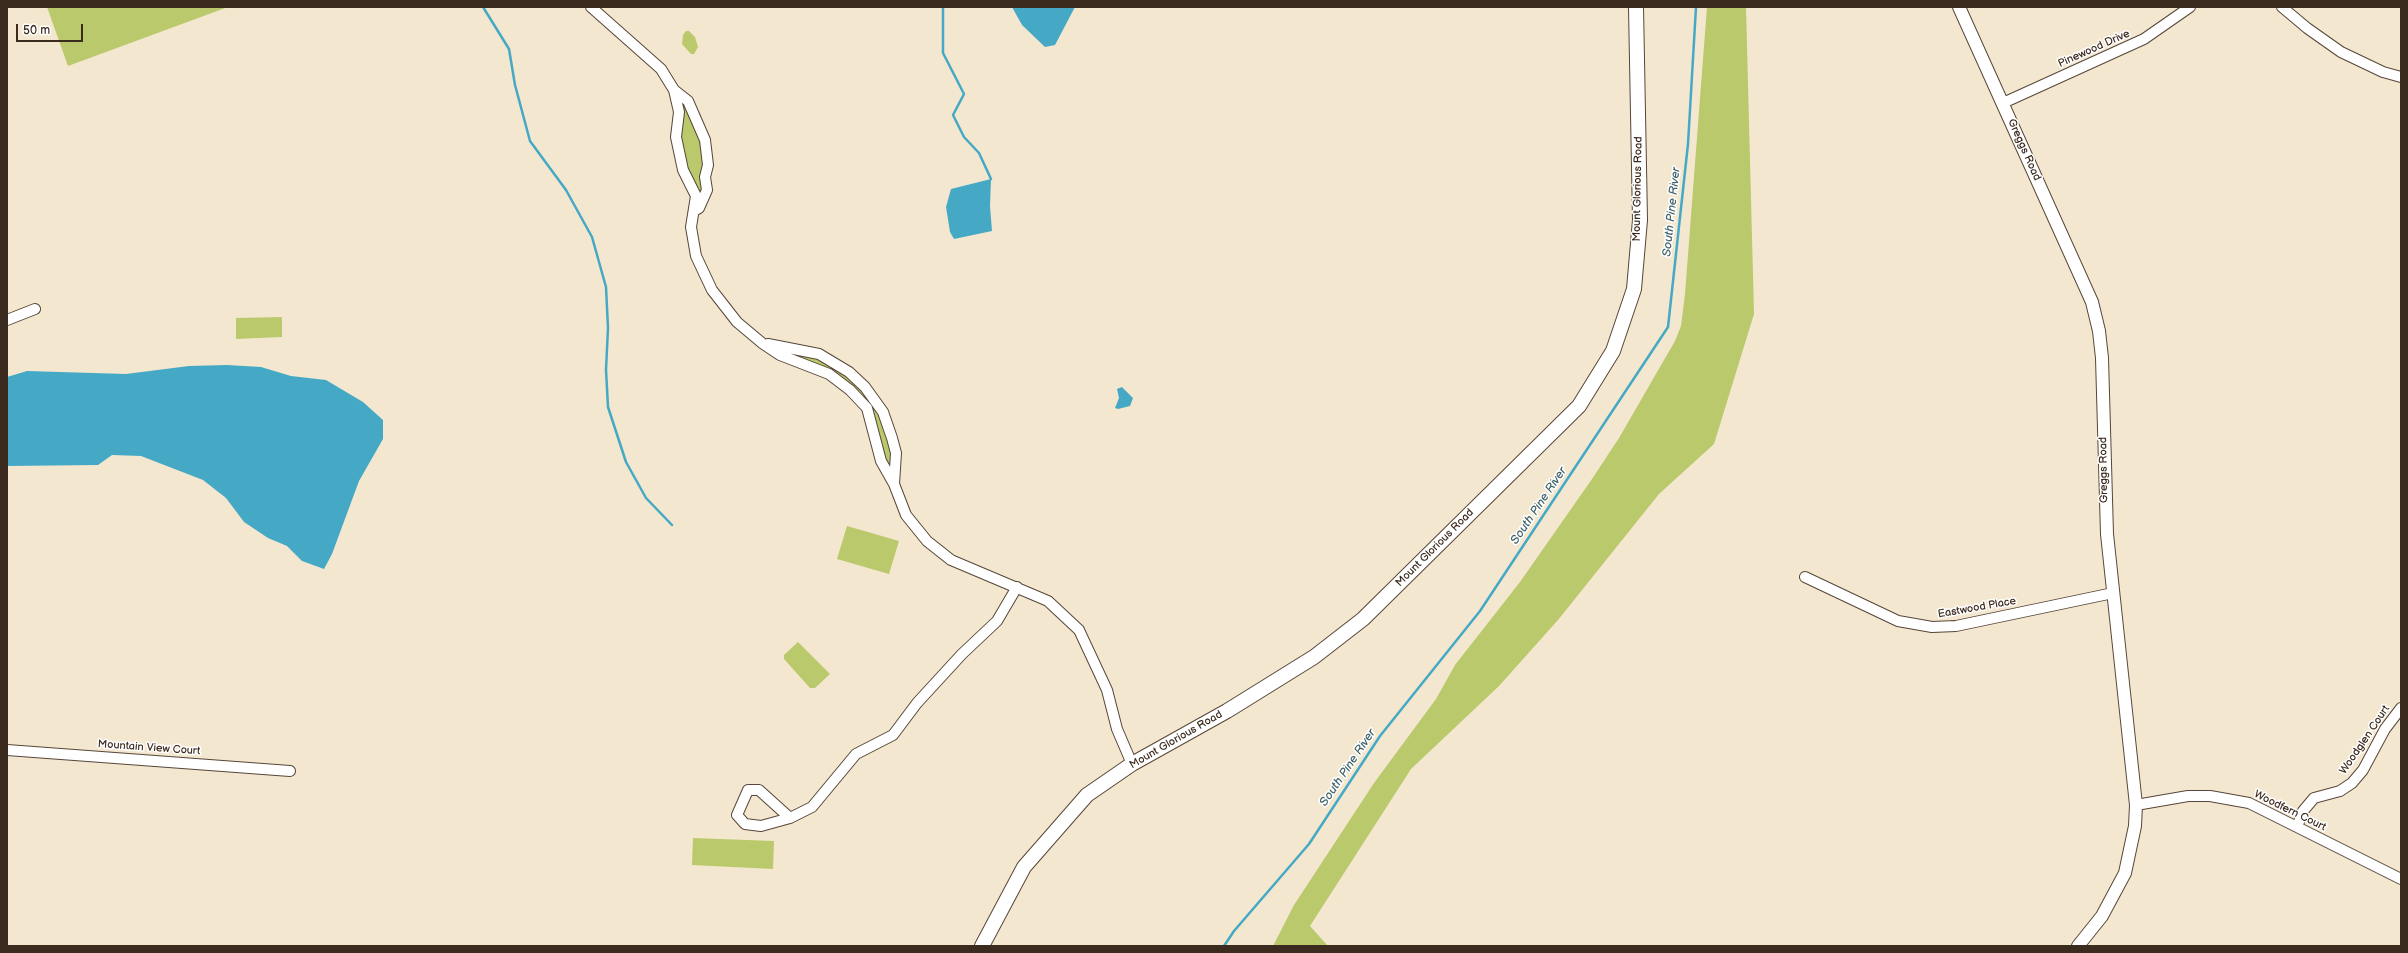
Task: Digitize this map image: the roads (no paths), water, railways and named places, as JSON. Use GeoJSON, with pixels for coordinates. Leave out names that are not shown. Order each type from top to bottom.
{"type":"FeatureCollection","features":[{"type":"Feature","properties":{"kind":"main road","name":"Mount Glorious Road"},"geometry":{"type":"LineString","coordinates":[[982,946],[1024,868],[1087,795],[1132,764],[1227,711],[1308,662],[1363,619],[1579,406],[1613,351],[1634,289],[1640,220],[1636,7]]}},
{"type":"Feature","properties":{"kind":"street"},"geometry":{"type":"LineString","coordinates":[[591,7],[661,69],[674,90],[680,112],[676,137],[683,170],[696,196],[691,227],[696,256],[712,290],[738,322],[762,343],[780,355],[829,374],[867,408],[881,461],[894,484],[906,515],[926,541],[951,560],[1018,587],[1048,601],[1079,630],[1107,690],[1117,729],[1132,764]]}},
{"type":"Feature","properties":{"kind":"street","name":"Greggs Road"},"geometry":{"type":"LineString","coordinates":[[1959,7],[2092,302],[2099,331],[2102,358],[2105,510],[2136,805],[2135,826],[2124,873],[2102,916],[2078,946]]}},
{"type":"Feature","properties":{"kind":"street","name":"Pinewood Drive"},"geometry":{"type":"LineString","coordinates":[[2003,103],[2144,39],[2190,7]]}},
{"type":"Feature","properties":{"kind":"street"},"geometry":{"type":"LineString","coordinates":[[2282,7],[2306,28],[2341,52],[2382,72],[2401,77]]}},
{"type":"Feature","properties":{"kind":"street"},"geometry":{"type":"LineString","coordinates":[[674,90],[688,101],[705,140],[708,165],[705,177],[707,190],[699,208],[693,212]]}},
{"type":"Feature","properties":{"kind":"street"},"geometry":{"type":"LineString","coordinates":[[7,320],[35,309]]}},
{"type":"Feature","properties":{"kind":"street"},"geometry":{"type":"LineString","coordinates":[[762,343],[819,354],[849,372],[865,386],[883,412],[896,453],[894,484]]}},
{"type":"Feature","properties":{"kind":"street"},"geometry":{"type":"LineString","coordinates":[[840,383],[849,372]]}},
{"type":"Feature","properties":{"kind":"street","name":"Eastwood Place"},"geometry":{"type":"LineString","coordinates":[[1804,577],[1898,621],[1932,627],[1956,626],[2113,592]]}},
{"type":"Feature","properties":{"kind":"street"},"geometry":{"type":"LineString","coordinates":[[790,818],[759,790],[748,790],[740,803],[737,815],[745,824],[761,826],[790,818],[812,807],[856,754],[894,735],[917,703],[957,659],[997,621],[1018,587]]}},
{"type":"Feature","properties":{"kind":"street","name":"Woodglen Court"},"geometry":{"type":"LineString","coordinates":[[2297,827],[2303,811],[2314,798],[2340,791],[2352,783],[2363,770],[2384,730],[2401,708]]}},
{"type":"Feature","properties":{"kind":"street","name":"Mountain View Court"},"geometry":{"type":"LineString","coordinates":[[7,750],[290,771]]}},
{"type":"Feature","properties":{"kind":"street","name":"Woodfern Court"},"geometry":{"type":"LineString","coordinates":[[2136,805],[2188,796],[2210,796],[2249,803],[2401,879]]}},
{"type":"Feature","properties":{"kind":"water"},"geometry":{"type":"Polygon","coordinates":[[[1012,7],[1075,7],[1055,45],[1045,47],[1022,25],[1012,7]]]}},
{"type":"Feature","properties":{"kind":"water"},"geometry":{"type":"Polygon","coordinates":[[[991,179],[990,206],[992,231],[954,239],[950,232],[946,207],[951,189],[991,179]]]}},
{"type":"Feature","properties":{"kind":"water"},"geometry":{"type":"Polygon","coordinates":[[[227,365],[261,367],[291,376],[326,380],[363,402],[383,420],[383,439],[359,481],[332,554],[324,569],[302,561],[287,546],[268,538],[244,522],[226,498],[203,480],[141,456],[112,455],[98,465],[7,466],[7,377],[27,371],[126,374],[189,366],[227,365]]]}},
{"type":"Feature","properties":{"kind":"water"},"geometry":{"type":"Polygon","coordinates":[[[1122,387],[1133,398],[1130,406],[1118,409],[1115,408],[1119,398],[1117,389],[1122,387]]]}},
{"type":"Feature","properties":{"kind":"waterway"},"geometry":{"type":"LineString","coordinates":[[483,7],[509,49],[515,85],[530,141],[566,190],[592,237],[606,287],[608,328],[606,370],[608,407],[626,462],[646,498],[672,525]]}},
{"type":"Feature","properties":{"kind":"waterway"},"geometry":{"type":"LineString","coordinates":[[943,7],[943,53],[964,94],[953,115],[964,137],[979,153],[991,179]]}},
{"type":"Feature","properties":{"kind":"waterway","name":"South Pine River"},"geometry":{"type":"LineString","coordinates":[[1224,946],[1234,931],[1309,844],[1380,736],[1480,611],[1668,327],[1688,144],[1696,7]]}}]}
